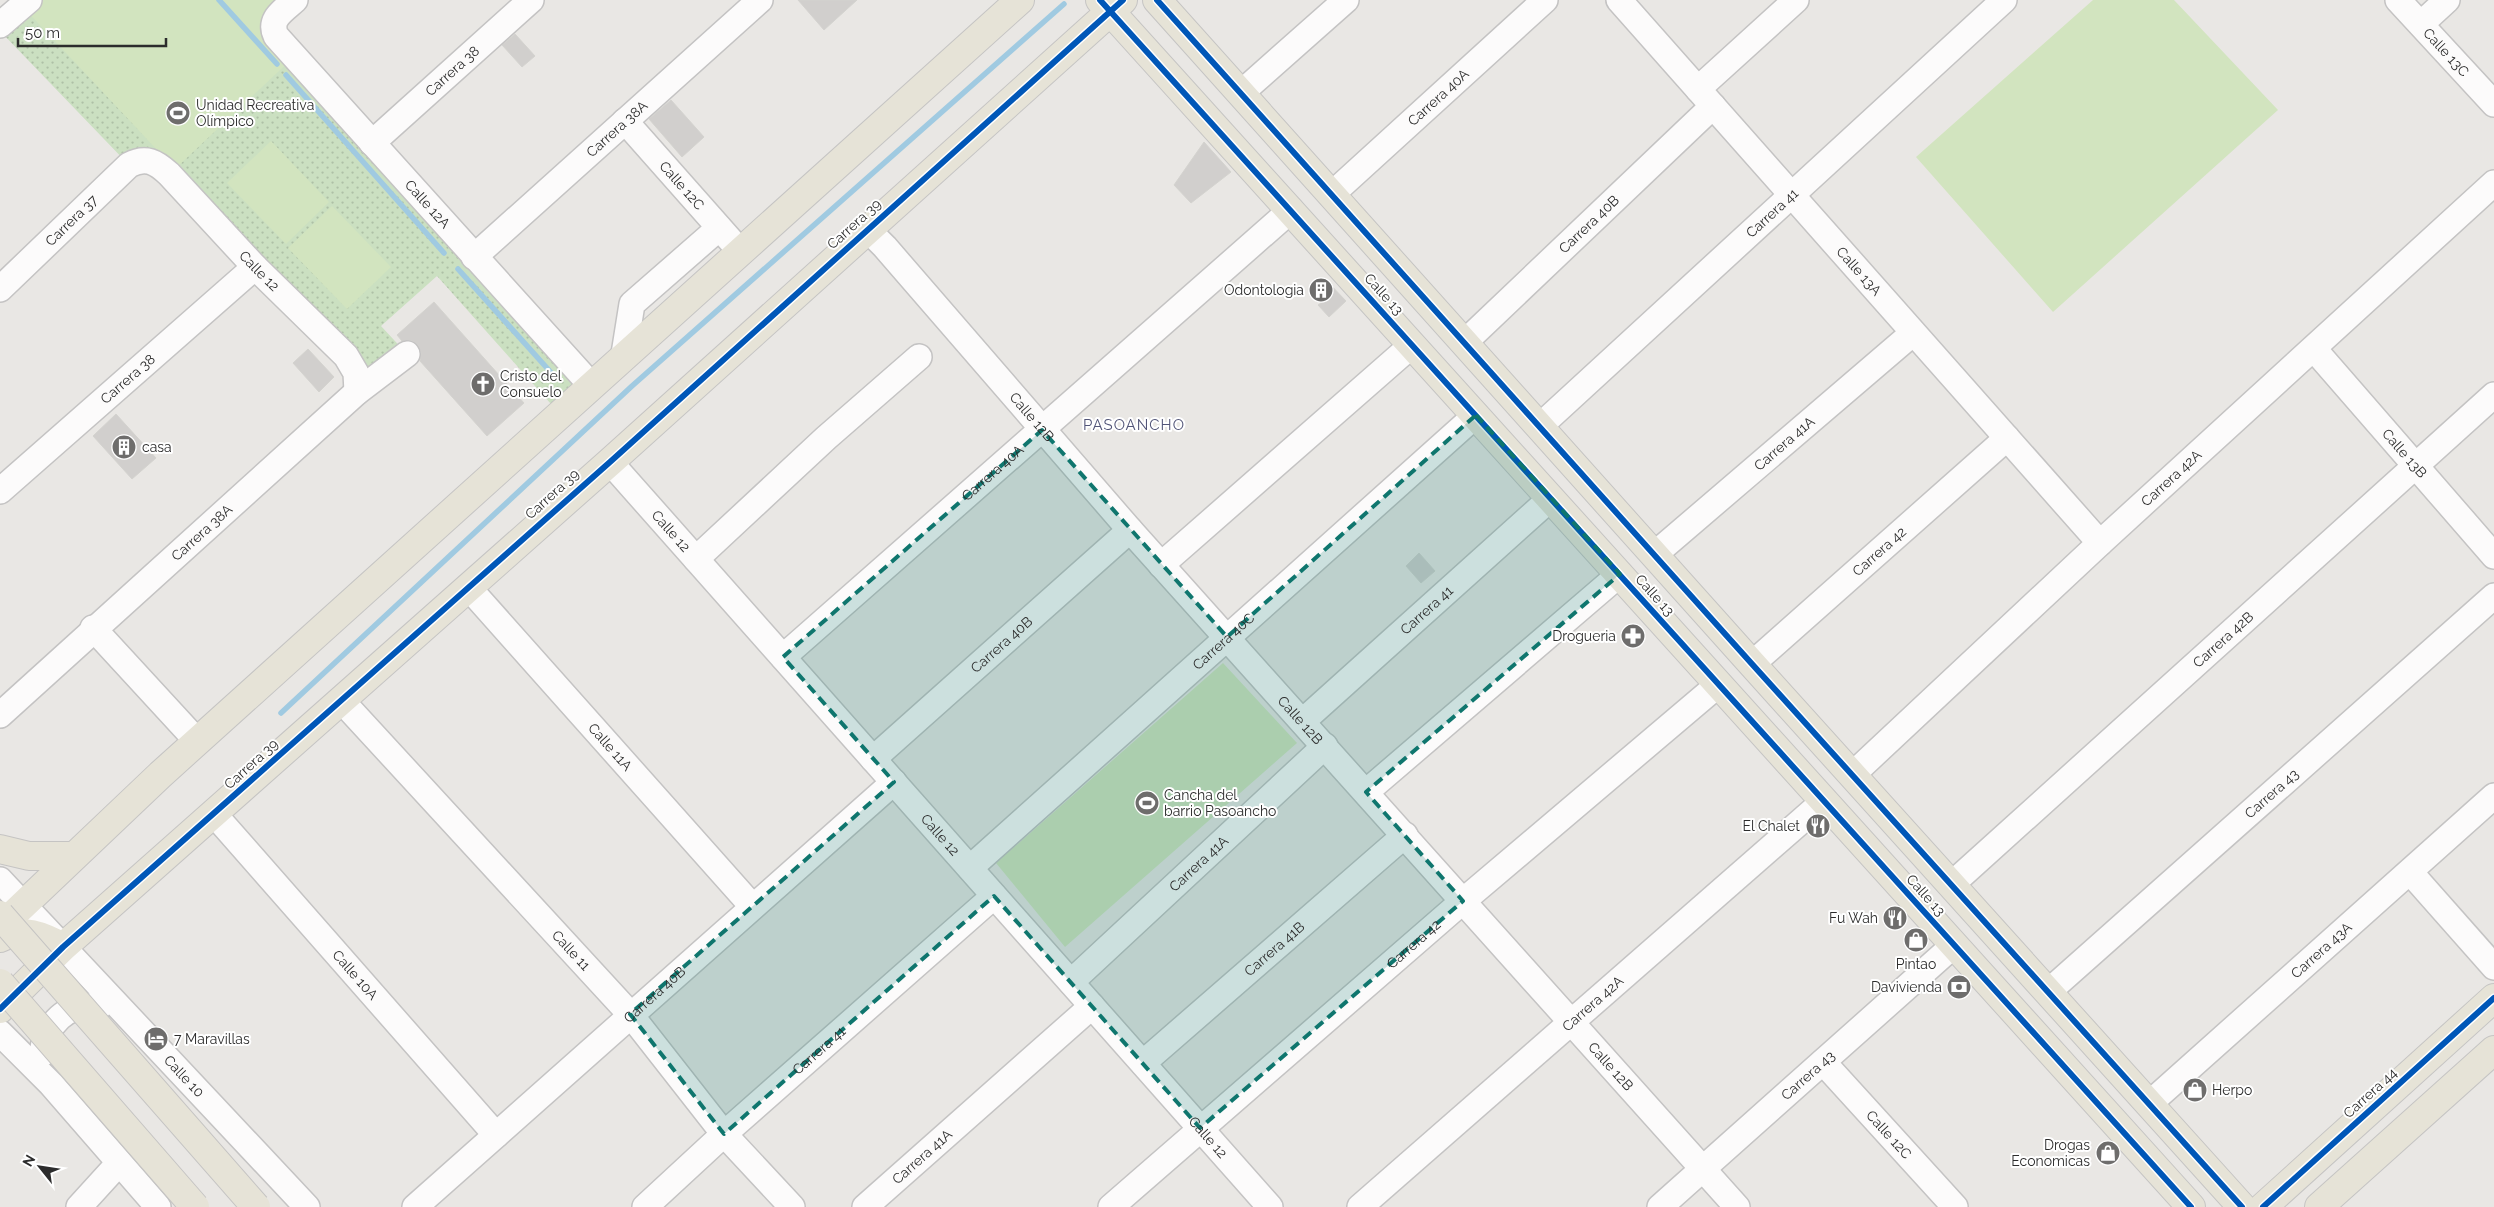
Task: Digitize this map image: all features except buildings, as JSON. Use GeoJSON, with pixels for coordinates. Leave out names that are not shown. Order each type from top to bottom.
{"type":"FeatureCollection","features":[{"type":"Feature","properties":{"kind":"main road","name":"Calle 13"},"geometry":{"type":"LineString","coordinates":[[1157,0],[2242,1207]]}},
{"type":"Feature","properties":{"kind":"main road"},"geometry":{"type":"LineString","coordinates":[[0,927],[12,910],[197,741],[624,354],[1019,1]]}},
{"type":"Feature","properties":{"kind":"main road","name":"Calle 13"},"geometry":{"type":"LineString","coordinates":[[1109,3],[1412,345],[2190,1207]]}},
{"type":"Feature","properties":{"kind":"main road","name":"Carrera 39"},"geometry":{"type":"LineString","coordinates":[[0,1009],[63,947],[610,462],[867,229],[1109,3]]}},
{"type":"Feature","properties":{"kind":"main road"},"geometry":{"type":"LineString","coordinates":[[0,849],[29,856],[72,856]]}},
{"type":"Feature","properties":{"kind":"main road","name":"Calle 10"},"geometry":{"type":"LineString","coordinates":[[12,910],[256,1207]]}},
{"type":"Feature","properties":{"kind":"main road"},"geometry":{"type":"LineString","coordinates":[[0,938],[8,934],[27,933],[46,938],[63,947]]}},
{"type":"Feature","properties":{"kind":"main road"},"geometry":{"type":"LineString","coordinates":[[0,983],[195,1207]]}},
{"type":"Feature","properties":{"kind":"main road","name":"Carrera 44"},"geometry":{"type":"LineString","coordinates":[[2263,1207],[2494,998]]}},
{"type":"Feature","properties":{"kind":"main road"},"geometry":{"type":"LineString","coordinates":[[2319,1207],[2494,1050]]}},
{"type":"Feature","properties":{"kind":"street"},"geometry":{"type":"LineString","coordinates":[[0,25],[29,0]]}},
{"type":"Feature","properties":{"kind":"street","name":"Calle 12A"},"geometry":{"type":"LineString","coordinates":[[295,0],[274,20],[272,28],[276,36],[591,385]]}},
{"type":"Feature","properties":{"kind":"street","name":"Carrera 38"},"geometry":{"type":"LineString","coordinates":[[372,143],[531,0]]}},
{"type":"Feature","properties":{"kind":"street","name":"Carrera 38A"},"geometry":{"type":"LineString","coordinates":[[474,257],[760,0]]}},
{"type":"Feature","properties":{"kind":"street"},"geometry":{"type":"LineString","coordinates":[[1241,93],[1346,0]]}},
{"type":"Feature","properties":{"kind":"street","name":"Carrera 40A"},"geometry":{"type":"LineString","coordinates":[[1331,195],[1545,0]]}},
{"type":"Feature","properties":{"kind":"street","name":"Carrera 40B"},"geometry":{"type":"LineString","coordinates":[[1465,342],[1706,98],[1796,0]]}},
{"type":"Feature","properties":{"kind":"street","name":"Calle 13C"},"geometry":{"type":"LineString","coordinates":[[2398,0],[2494,104]]}},
{"type":"Feature","properties":{"kind":"street"},"geometry":{"type":"LineString","coordinates":[[2421,24],[2447,0]]}},
{"type":"Feature","properties":{"kind":"street","name":"Carrera 41"},"geometry":{"type":"LineString","coordinates":[[1540,426],[1996,3]]}},
{"type":"Feature","properties":{"kind":"street","name":"Calle 13A"},"geometry":{"type":"LineString","coordinates":[[1632,4],[1706,98],[2100,543]]}},
{"type":"Feature","properties":{"kind":"street","name":"Calle 12C"},"geometry":{"type":"LineString","coordinates":[[625,121],[740,251]]}},
{"type":"Feature","properties":{"kind":"street","name":"Calle 12"},"geometry":{"type":"LineString","coordinates":[[147,160],[158,164],[169,174],[255,267],[346,356],[356,374],[357,392]]}},
{"type":"Feature","properties":{"kind":"street","name":"Carrera 37"},"geometry":{"type":"LineString","coordinates":[[0,289],[129,165],[147,160]]}},
{"type":"Feature","properties":{"kind":"street","name":"Carrera 42A"},"geometry":{"type":"LineString","coordinates":[[1852,775],[2100,543],[2494,183]]}},
{"type":"Feature","properties":{"kind":"street","name":"Carrera 40A"},"geometry":{"type":"LineString","coordinates":[[783,657],[1291,210]]}},
{"type":"Feature","properties":{"kind":"street"},"geometry":{"type":"LineString","coordinates":[[624,354],[632,304],[719,228]]}},
{"type":"Feature","properties":{"kind":"street","name":"Calle 12B"},"geometry":{"type":"LineString","coordinates":[[867,229],[884,246],[1161,565],[1464,900],[1737,1207]]}},
{"type":"Feature","properties":{"kind":"street","name":"Carrera 38"},"geometry":{"type":"LineString","coordinates":[[0,491],[255,267]]}},
{"type":"Feature","properties":{"kind":"street","name":"Carrera 41A"},"geometry":{"type":"LineString","coordinates":[[1655,554],[1913,332]]}},
{"type":"Feature","properties":{"kind":"street"},"geometry":{"type":"LineString","coordinates":[[1161,565],[1412,345]]}},
{"type":"Feature","properties":{"kind":"street","name":"Calle 13B"},"geometry":{"type":"LineString","coordinates":[[2314,349],[2494,556]]}},
{"type":"Feature","properties":{"kind":"street","name":"Carrera 38A"},"geometry":{"type":"LineString","coordinates":[[0,715],[93,628],[357,392],[406,354]]}},
{"type":"Feature","properties":{"kind":"street"},"geometry":{"type":"LineString","coordinates":[[696,559],[826,438],[919,357]]}},
{"type":"Feature","properties":{"kind":"street","name":"Carrera 42B"},"geometry":{"type":"LineString","coordinates":[[1952,884],[2494,395]]}},
{"type":"Feature","properties":{"kind":"street","name":"Carrera 40C"},"geometry":{"type":"LineString","coordinates":[[970,868],[1476,415]]}},
{"type":"Feature","properties":{"kind":"street","name":"Carrera 42"},"geometry":{"type":"LineString","coordinates":[[1752,664],[2007,438]]}},
{"type":"Feature","properties":{"kind":"street","name":"Calle 12"},"geometry":{"type":"LineString","coordinates":[[610,462],[1270,1207]]}},
{"type":"Feature","properties":{"kind":"street","name":"Carrera 41"},"geometry":{"type":"LineString","coordinates":[[1303,721],[1551,498]]}},
{"type":"Feature","properties":{"kind":"street","name":"Carrera 40B"},"geometry":{"type":"LineString","coordinates":[[873,759],[1130,530]]}},
{"type":"Feature","properties":{"kind":"street"},"geometry":{"type":"LineString","coordinates":[[1366,792],[1620,574]]}},
{"type":"Feature","properties":{"kind":"street","name":"Calle 11A"},"geometry":{"type":"LineString","coordinates":[[468,587],[752,906]]}},
{"type":"Feature","properties":{"kind":"street","name":"Carrera 43"},"geometry":{"type":"LineString","coordinates":[[2048,992],[2494,596]]}},
{"type":"Feature","properties":{"kind":"street"},"geometry":{"type":"LineString","coordinates":[[93,628],[197,741]]}},
{"type":"Feature","properties":{"kind":"street","name":"Carrera 42"},"geometry":{"type":"LineString","coordinates":[[1111,1207],[1464,900],[1719,684]]}},
{"type":"Feature","properties":{"kind":"street","name":"Calle 11"},"geometry":{"type":"LineString","coordinates":[[341,700],[630,1014],[724,1134],[792,1207]]}},
{"type":"Feature","properties":{"kind":"street","name":"Carrera 41A"},"geometry":{"type":"LineString","coordinates":[[1071,982],[1325,746]]}},
{"type":"Feature","properties":{"kind":"street","name":"Carrera 40B"},"geometry":{"type":"LineString","coordinates":[[415,1207],[630,1014],[894,782]]}},
{"type":"Feature","properties":{"kind":"street","name":"Carrera 43A"},"geometry":{"type":"LineString","coordinates":[[2150,1104],[2494,796]]}},
{"type":"Feature","properties":{"kind":"street","name":"Carrera 42A"},"geometry":{"type":"LineString","coordinates":[[1360,1207],[1824,801]]}},
{"type":"Feature","properties":{"kind":"street","name":"Calle 10A"},"geometry":{"type":"LineString","coordinates":[[214,814],[496,1135]]}},
{"type":"Feature","properties":{"kind":"street","name":"Carrera 41B"},"geometry":{"type":"LineString","coordinates":[[1143,1063],[1404,835]]}},
{"type":"Feature","properties":{"kind":"street"},"geometry":{"type":"LineString","coordinates":[[2410,872],[2494,967]]}},
{"type":"Feature","properties":{"kind":"street","name":"Calle 10"},"geometry":{"type":"LineString","coordinates":[[0,880],[12,910],[63,947],[307,1207]]}},
{"type":"Feature","properties":{"kind":"street","name":"Carrera 41"},"geometry":{"type":"LineString","coordinates":[[645,1207],[724,1134],[994,896]]}},
{"type":"Feature","properties":{"kind":"street","name":"Carrera 43"},"geometry":{"type":"LineString","coordinates":[[1660,1207],[1954,945]]}},
{"type":"Feature","properties":{"kind":"street"},"geometry":{"type":"LineString","coordinates":[[52,1084],[45,1072],[41,1053],[45,1035],[56,1019],[71,1009],[90,1005],[108,1009],[133,1022]]}},
{"type":"Feature","properties":{"kind":"street","name":"Carrera 41A"},"geometry":{"type":"LineString","coordinates":[[865,1207],[1092,1006]]}},
{"type":"Feature","properties":{"kind":"street"},"geometry":{"type":"LineString","coordinates":[[0,1033],[52,1084],[158,1207]]}},
{"type":"Feature","properties":{"kind":"street","name":"Calle 12C"},"geometry":{"type":"LineString","coordinates":[[1823,1062],[1955,1207]]}},
{"type":"Feature","properties":{"kind":"street"},"geometry":{"type":"LineString","coordinates":[[80,1207],[119,1163]]}},
{"type":"Feature","properties":{"kind":"highlighted area"},"geometry":{"type":"Polygon","coordinates":[[[1476,415],[1620,574],[1366,792],[1463,901],[1200,1128],[994,896],[724,1134],[630,1014],[894,782],[783,657],[1042,430],[1227,637],[1476,415]]]}},
{"type":"Feature","properties":{"kind":"green space","name":"Unidad Recreativa Olímpico"},"geometry":{"type":"Polygon","coordinates":[[[29,0],[295,0],[274,20],[295,56],[175,169],[22,6],[29,0]]]}},
{"type":"Feature","properties":{"kind":"green space"},"geometry":{"type":"Polygon","coordinates":[[[2093,0],[2174,0],[2278,110],[2053,312],[1916,157],[2093,0]]]}},
{"type":"Feature","properties":{"kind":"green space"},"geometry":{"type":"Polygon","coordinates":[[[22,6],[295,56],[591,385],[559,413],[437,276],[381,326],[407,354],[356,373],[169,174],[129,165],[0,31],[22,6]]]}},
{"type":"Feature","properties":{"kind":"green space"},"geometry":{"type":"Polygon","coordinates":[[[271,141],[329,202],[286,244],[227,183],[271,141]]]}},
{"type":"Feature","properties":{"kind":"green space"},"geometry":{"type":"Polygon","coordinates":[[[332,206],[391,267],[347,309],[288,248],[332,206]]]}},
{"type":"Feature","properties":{"kind":"green space","name":"Cancha del barrio Pasoancho"},"geometry":{"type":"Polygon","coordinates":[[[1223,663],[1297,743],[1065,947],[996,863],[1223,663]]]}},
{"type":"Feature","properties":{"kind":"waterway"},"geometry":{"type":"LineString","coordinates":[[219,0],[277,64]]}},
{"type":"Feature","properties":{"kind":"waterway"},"geometry":{"type":"LineString","coordinates":[[281,713],[632,386],[1064,4]]}},
{"type":"Feature","properties":{"kind":"waterway"},"geometry":{"type":"LineString","coordinates":[[286,75],[444,253]]}},
{"type":"Feature","properties":{"kind":"waterway"},"geometry":{"type":"LineString","coordinates":[[458,269],[555,377]]}},
{"type":"Feature","properties":{"kind":"cycle path"},"geometry":{"type":"LineString","coordinates":[[1100,0],[2191,1207]]}},
{"type":"Feature","properties":{"kind":"cycle path"},"geometry":{"type":"LineString","coordinates":[[0,1009],[63,947],[610,462],[1123,0]]}},
{"type":"Feature","properties":{"kind":"cycle path"},"geometry":{"type":"LineString","coordinates":[[1157,0],[2242,1207]]}},
{"type":"Feature","properties":{"kind":"cycle path"},"geometry":{"type":"LineString","coordinates":[[2263,1207],[2494,998]]}},
{"type":"Feature","properties":{"kind":"place","name":"Unidad Recreativa Olímpico"},"geometry":{"type":"Point","coordinates":[178,113]}},
{"type":"Feature","properties":{"kind":"place","name":"Odontologia"},"geometry":{"type":"Point","coordinates":[1321,290]}},
{"type":"Feature","properties":{"kind":"place","name":"Cristo del Consuelo"},"geometry":{"type":"Point","coordinates":[483,384]}},
{"type":"Feature","properties":{"kind":"place","name":"casa"},"geometry":{"type":"Point","coordinates":[124,447]}},
{"type":"Feature","properties":{"kind":"place","name":"Drogueria"},"geometry":{"type":"Point","coordinates":[1633,636]}},
{"type":"Feature","properties":{"kind":"place","name":"Cancha del barrio Pasoancho"},"geometry":{"type":"Point","coordinates":[1147,803]}},
{"type":"Feature","properties":{"kind":"place","name":"El Chalet"},"geometry":{"type":"Point","coordinates":[1818,826]}},
{"type":"Feature","properties":{"kind":"place","name":"Fu Wah"},"geometry":{"type":"Point","coordinates":[1895,918]}},
{"type":"Feature","properties":{"kind":"place","name":"Pintao"},"geometry":{"type":"Point","coordinates":[1916,940]}},
{"type":"Feature","properties":{"kind":"place","name":"Davivienda"},"geometry":{"type":"Point","coordinates":[1959,987]}},
{"type":"Feature","properties":{"kind":"place","name":"7 Maravillas"},"geometry":{"type":"Point","coordinates":[156,1039]}},
{"type":"Feature","properties":{"kind":"place","name":"Herpo"},"geometry":{"type":"Point","coordinates":[2195,1090]}},
{"type":"Feature","properties":{"kind":"place","name":"Drogas Economicas"},"geometry":{"type":"Point","coordinates":[2108,1153]}},
{"type":"Feature","properties":{"kind":"district","name":"PASOANCHO"},"geometry":{"type":"Point","coordinates":[1134,425]}}]}
